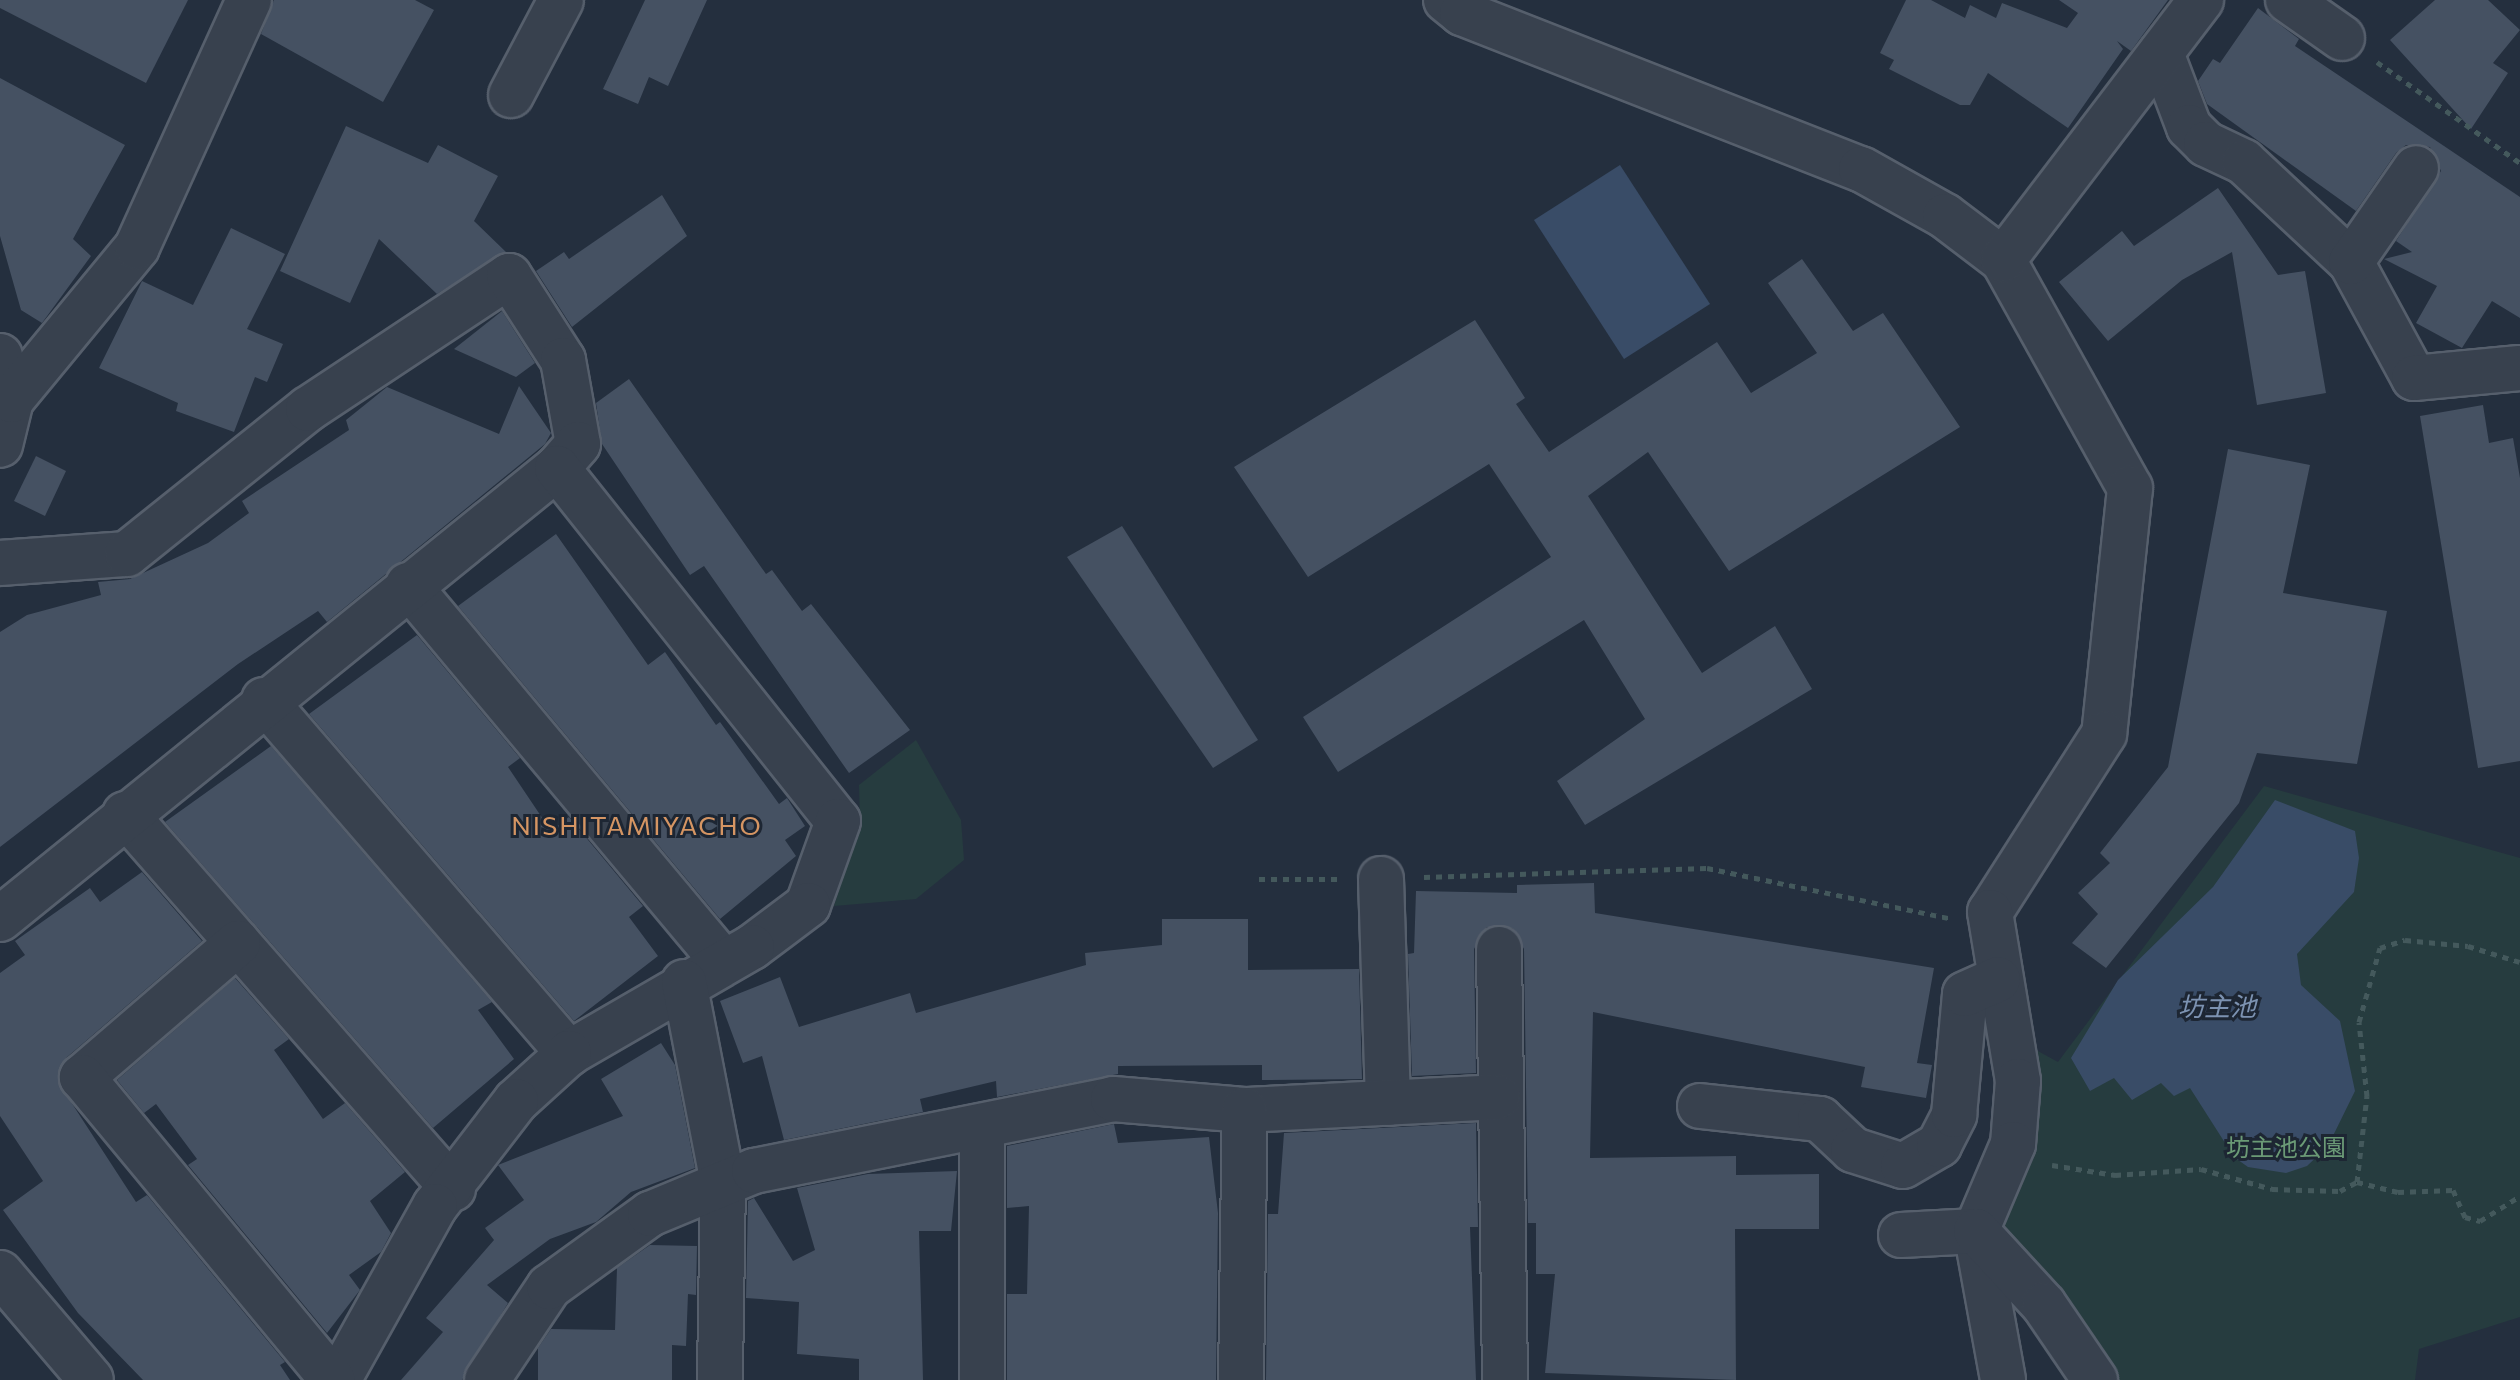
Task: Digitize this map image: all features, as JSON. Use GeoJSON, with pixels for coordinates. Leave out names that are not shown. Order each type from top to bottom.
{"type":"FeatureCollection","features":[{"type":"Feature","properties":{"kind":"street"},"geometry":{"type":"LineString","coordinates":[[0,445],[11,400],[137,247],[249,0]]}},
{"type":"Feature","properties":{"kind":"street"},"geometry":{"type":"LineString","coordinates":[[511,95],[561,0]]}},
{"type":"Feature","properties":{"kind":"street"},"geometry":{"type":"LineString","coordinates":[[1446,0],[1462,13],[1861,169],[1945,216],[2003,260],[2130,488],[2104,734],[1990,912],[1989,927],[2018,1081],[2013,1144],[1976,1231],[2003,1380]]}},
{"type":"Feature","properties":{"kind":"street"},"geometry":{"type":"LineString","coordinates":[[2003,260],[2201,0]]}},
{"type":"Feature","properties":{"kind":"street"},"geometry":{"type":"LineString","coordinates":[[2288,0],[2342,38]]}},
{"type":"Feature","properties":{"kind":"street"},"geometry":{"type":"LineString","coordinates":[[2161,53],[2189,127],[2206,144],[2244,162],[2351,262],[2414,378],[2520,368]]}},
{"type":"Feature","properties":{"kind":"street"},"geometry":{"type":"LineString","coordinates":[[2351,262],[2416,168]]}},
{"type":"Feature","properties":{"kind":"street"},"geometry":{"type":"LineString","coordinates":[[0,563],[127,554],[308,409],[509,276],[563,360],[578,444],[557,468],[264,700],[0,919]]}},
{"type":"Feature","properties":{"kind":"street"},"geometry":{"type":"LineString","coordinates":[[0,356],[11,400]]}},
{"type":"Feature","properties":{"kind":"street"},"geometry":{"type":"LineString","coordinates":[[238,943],[82,1077],[336,1380],[435,1206],[453,1189],[516,1101],[569,1053],[684,982],[723,962],[808,905],[838,821],[557,468]]}},
{"type":"Feature","properties":{"kind":"street"},"geometry":{"type":"LineString","coordinates":[[408,585],[723,962]]}},
{"type":"Feature","properties":{"kind":"street"},"geometry":{"type":"LineString","coordinates":[[264,700],[569,1053]]}},
{"type":"Feature","properties":{"kind":"street"},"geometry":{"type":"LineString","coordinates":[[125,814],[453,1189]]}},
{"type":"Feature","properties":{"kind":"street"},"geometry":{"type":"LineString","coordinates":[[1381,879],[1388,1103]]}},
{"type":"Feature","properties":{"kind":"street"},"geometry":{"type":"LineString","coordinates":[[1499,949],[1498,1097],[1505,1380]]}},
{"type":"Feature","properties":{"kind":"street"},"geometry":{"type":"LineString","coordinates":[[1700,1106],[1820,1119],[1853,1150],[1903,1166],[1939,1145],[1954,1115],[1965,994],[1998,979]]}},
{"type":"Feature","properties":{"kind":"street"},"geometry":{"type":"LineString","coordinates":[[684,982],[723,1183],[720,1380]]}},
{"type":"Feature","properties":{"kind":"street"},"geometry":{"type":"LineString","coordinates":[[487,1380],[549,1287],[650,1214],[723,1183],[1113,1099],[1245,1110],[1498,1097]]}},
{"type":"Feature","properties":{"kind":"street"},"geometry":{"type":"LineString","coordinates":[[1241,1380],[1245,1110]]}},
{"type":"Feature","properties":{"kind":"street"},"geometry":{"type":"LineString","coordinates":[[982,1127],[982,1380]]}},
{"type":"Feature","properties":{"kind":"street"},"geometry":{"type":"LineString","coordinates":[[1901,1235],[1976,1231]]}},
{"type":"Feature","properties":{"kind":"street"},"geometry":{"type":"LineString","coordinates":[[1976,1231],[2044,1305],[2095,1380]]}},
{"type":"Feature","properties":{"kind":"street"},"geometry":{"type":"LineString","coordinates":[[0,1273],[91,1380]]}},
{"type":"Feature","properties":{"kind":"path"},"geometry":{"type":"LineString","coordinates":[[2342,38],[2520,163]]}},
{"type":"Feature","properties":{"kind":"path"},"geometry":{"type":"LineString","coordinates":[[1259,879],[1381,879],[1707,868],[1989,927]]}},
{"type":"Feature","properties":{"kind":"path"},"geometry":{"type":"LineString","coordinates":[[2357,1182],[2367,1096],[2359,1022],[2380,948],[2405,940],[2468,946],[2520,962]]}},
{"type":"Feature","properties":{"kind":"path"},"geometry":{"type":"LineString","coordinates":[[2013,1144],[2061,1169],[2115,1175],[2201,1169],[2272,1189],[2322,1192],[2357,1182],[2398,1192],[2453,1190],[2465,1217],[2480,1221],[2520,1196]]}},
{"type":"Feature","properties":{"kind":"green space"},"geometry":{"type":"Polygon","coordinates":[[[916,740],[961,820],[964,860],[916,899],[834,906],[860,823],[859,785],[916,740]]]}},
{"type":"Feature","properties":{"kind":"green space","name":"坊主池公園"},"geometry":{"type":"Polygon","coordinates":[[[2264,786],[2520,858],[2520,1317],[2419,1349],[2415,1380],[2117,1380],[2003,1228],[2025,1173],[2036,1050],[2058,1062],[2264,786]]]}},
{"type":"Feature","properties":{"kind":"water"},"geometry":{"type":"Polygon","coordinates":[[[1620,165],[1710,304],[1624,359],[1534,220],[1620,165]]]}},
{"type":"Feature","properties":{"kind":"water","name":"坊主池"},"geometry":{"type":"Polygon","coordinates":[[[2275,800],[2355,831],[2359,858],[2354,892],[2297,954],[2301,985],[2340,1021],[2355,1091],[2328,1146],[2307,1166],[2286,1173],[2248,1167],[2234,1157],[2190,1088],[2174,1096],[2161,1083],[2132,1100],[2114,1078],[2090,1091],[2071,1058],[2118,980],[2213,887],[2275,800]]]}},
{"type":"Feature","properties":{"kind":"building"},"geometry":{"type":"Polygon","coordinates":[[[0,0],[188,0],[146,83],[0,8],[0,0]]]}},
{"type":"Feature","properties":{"kind":"building"},"geometry":{"type":"Polygon","coordinates":[[[274,0],[415,0],[434,10],[383,102],[261,34],[274,0]]]}},
{"type":"Feature","properties":{"kind":"building"},"geometry":{"type":"Polygon","coordinates":[[[645,0],[707,0],[668,86],[649,77],[638,104],[603,89],[645,0]]]}},
{"type":"Feature","properties":{"kind":"building"},"geometry":{"type":"Polygon","coordinates":[[[1906,0],[1931,0],[1965,18],[1970,5],[1996,18],[2002,3],[2067,28],[2078,13],[2059,0],[2168,0],[2131,51],[2117,41],[2123,49],[2068,128],[1988,73],[1970,105],[1960,105],[1889,69],[1894,60],[1880,53],[1906,0]]]}},
{"type":"Feature","properties":{"kind":"building"},"geometry":{"type":"Polygon","coordinates":[[[2435,0],[2488,0],[2520,30],[2493,63],[2508,73],[2471,129],[2390,40],[2435,0]]]}},
{"type":"Feature","properties":{"kind":"building"},"geometry":{"type":"Polygon","coordinates":[[[2258,8],[2299,39],[2295,46],[2520,197],[2520,318],[2492,301],[2462,348],[2416,323],[2437,286],[2384,259],[2412,252],[2396,241],[2441,171],[2430,147],[2406,145],[2396,153],[2356,211],[2207,104],[2198,81],[2213,59],[2220,63],[2258,8]]]}},
{"type":"Feature","properties":{"kind":"building"},"geometry":{"type":"Polygon","coordinates":[[[0,78],[125,145],[73,239],[91,256],[42,323],[21,310],[0,236],[0,78]]]}},
{"type":"Feature","properties":{"kind":"building"},"geometry":{"type":"Polygon","coordinates":[[[346,126],[428,163],[438,145],[498,176],[474,221],[506,252],[437,294],[379,239],[350,303],[280,271],[346,126]]]}},
{"type":"Feature","properties":{"kind":"building"},"geometry":{"type":"Polygon","coordinates":[[[2218,188],[2278,275],[2305,271],[2326,393],[2257,405],[2232,252],[2182,280],[2108,341],[2059,282],[2122,231],[2134,246],[2218,188]]]}},
{"type":"Feature","properties":{"kind":"building"},"geometry":{"type":"Polygon","coordinates":[[[662,195],[687,236],[572,327],[536,271],[564,252],[569,259],[662,195]]]}},
{"type":"Feature","properties":{"kind":"building"},"geometry":{"type":"Polygon","coordinates":[[[231,228],[285,254],[247,329],[283,344],[267,382],[255,377],[234,432],[176,411],[178,403],[99,368],[142,281],[193,305],[231,228]]]}},
{"type":"Feature","properties":{"kind":"building"},"geometry":{"type":"Polygon","coordinates":[[[1802,259],[1853,331],[1883,313],[1960,427],[1729,571],[1648,452],[1588,496],[1702,673],[1775,626],[1812,689],[1585,825],[1557,781],[1645,719],[1584,620],[1338,772],[1303,717],[1551,557],[1489,464],[1308,577],[1234,467],[1475,320],[1525,398],[1516,404],[1549,452],[1717,342],[1751,393],[1817,353],[1768,283],[1802,259]]]}},
{"type":"Feature","properties":{"kind":"building"},"geometry":{"type":"Polygon","coordinates":[[[502,311],[535,363],[516,377],[454,349],[502,311]]]}},
{"type":"Feature","properties":{"kind":"building"},"geometry":{"type":"Polygon","coordinates":[[[629,379],[766,574],[772,570],[802,611],[811,604],[910,730],[849,773],[704,566],[690,575],[602,444],[596,403],[629,379]]]}},
{"type":"Feature","properties":{"kind":"building"},"geometry":{"type":"Polygon","coordinates":[[[519,386],[551,433],[545,444],[327,622],[318,611],[238,664],[0,847],[0,632],[27,615],[101,595],[98,582],[130,579],[208,543],[249,513],[242,501],[349,430],[346,420],[387,387],[499,434],[519,386]]]}},
{"type":"Feature","properties":{"kind":"building"},"geometry":{"type":"Polygon","coordinates":[[[2483,405],[2489,443],[2513,438],[2520,478],[2520,761],[2478,768],[2420,416],[2483,405]]]}},
{"type":"Feature","properties":{"kind":"building"},"geometry":{"type":"Polygon","coordinates":[[[2228,449],[2310,465],[2283,593],[2387,611],[2357,764],[2257,753],[2239,803],[2106,968],[2072,943],[2098,914],[2078,893],[2110,863],[2100,853],[2168,767],[2228,449]]]}},
{"type":"Feature","properties":{"kind":"building"},"geometry":{"type":"Polygon","coordinates":[[[36,456],[66,471],[45,516],[14,501],[36,456]]]}},
{"type":"Feature","properties":{"kind":"building"},"geometry":{"type":"Polygon","coordinates":[[[1122,526],[1258,740],[1213,768],[1067,557],[1122,526]]]}},
{"type":"Feature","properties":{"kind":"building"},"geometry":{"type":"Polygon","coordinates":[[[556,534],[648,665],[665,652],[716,725],[720,722],[779,804],[787,798],[805,826],[785,840],[796,856],[720,919],[458,606],[556,534]]]}},
{"type":"Feature","properties":{"kind":"building"},"geometry":{"type":"Polygon","coordinates":[[[417,635],[520,758],[508,767],[551,831],[569,817],[643,906],[629,917],[658,956],[574,1021],[309,714],[417,635]]]}},
{"type":"Feature","properties":{"kind":"building"},"geometry":{"type":"Polygon","coordinates":[[[271,746],[492,1002],[478,1010],[514,1059],[433,1128],[165,822],[271,746]]]}},
{"type":"Feature","properties":{"kind":"building"},"geometry":{"type":"Polygon","coordinates":[[[142,872],[202,941],[66,1058],[58,1082],[136,1202],[147,1195],[285,1362],[280,1365],[290,1380],[143,1380],[78,1313],[3,1210],[43,1181],[0,1116],[0,973],[25,955],[15,941],[90,888],[100,902],[142,872]]]}},
{"type":"Feature","properties":{"kind":"building"},"geometry":{"type":"Polygon","coordinates":[[[1594,883],[1595,913],[1934,968],[1917,1063],[1932,1065],[1926,1098],[1861,1087],[1865,1067],[1593,1012],[1590,1158],[1736,1156],[1736,1175],[1819,1174],[1819,1229],[1735,1229],[1736,1380],[1545,1373],[1555,1274],[1536,1274],[1536,1223],[1528,1223],[1524,949],[1512,928],[1487,927],[1474,949],[1476,1073],[1412,1076],[1408,954],[1414,953],[1416,891],[1517,893],[1517,885],[1594,883]]]}},
{"type":"Feature","properties":{"kind":"building"},"geometry":{"type":"Polygon","coordinates":[[[1162,919],[1248,919],[1248,970],[1359,969],[1362,1079],[1262,1080],[1262,1065],[1118,1066],[1118,1074],[997,1097],[996,1081],[920,1099],[923,1112],[784,1140],[762,1056],[743,1063],[720,1001],[780,977],[799,1027],[910,993],[916,1013],[1086,965],[1085,953],[1162,945],[1162,919]]]}},
{"type":"Feature","properties":{"kind":"building"},"geometry":{"type":"Polygon","coordinates":[[[235,978],[289,1039],[274,1050],[323,1119],[345,1103],[405,1172],[370,1201],[391,1233],[381,1252],[349,1275],[360,1290],[327,1333],[188,1165],[197,1159],[156,1104],[144,1113],[117,1080],[235,978]]]}},
{"type":"Feature","properties":{"kind":"building"},"geometry":{"type":"Polygon","coordinates":[[[661,1043],[675,1065],[695,1168],[631,1192],[596,1222],[550,1239],[487,1285],[508,1303],[462,1380],[401,1380],[443,1332],[426,1318],[494,1240],[485,1228],[524,1200],[498,1165],[623,1116],[601,1079],[661,1043]]]}},
{"type":"Feature","properties":{"kind":"building"},"geometry":{"type":"Polygon","coordinates":[[[1476,1123],[1478,1227],[1470,1227],[1476,1380],[1266,1380],[1268,1214],[1278,1214],[1284,1133],[1476,1123]]]}},
{"type":"Feature","properties":{"kind":"building"},"geometry":{"type":"Polygon","coordinates":[[[1114,1124],[1118,1143],[1209,1137],[1218,1213],[1216,1380],[1007,1380],[1007,1294],[1027,1294],[1029,1206],[1007,1208],[1007,1146],[1114,1124]]]}},
{"type":"Feature","properties":{"kind":"building"},"geometry":{"type":"Polygon","coordinates":[[[957,1171],[951,1231],[919,1231],[923,1380],[859,1380],[859,1359],[797,1354],[799,1302],[746,1298],[748,1201],[754,1198],[793,1261],[815,1250],[797,1188],[868,1174],[957,1171]]]}},
{"type":"Feature","properties":{"kind":"building"},"geometry":{"type":"Polygon","coordinates":[[[650,1245],[697,1246],[696,1295],[688,1294],[686,1346],[672,1345],[672,1380],[538,1380],[538,1348],[551,1329],[615,1330],[617,1268],[650,1245]]]}},
{"type":"Feature","properties":{"kind":"district","name":"NISHITAMIYACHO"},"geometry":{"type":"Point","coordinates":[637,825]}}]}
